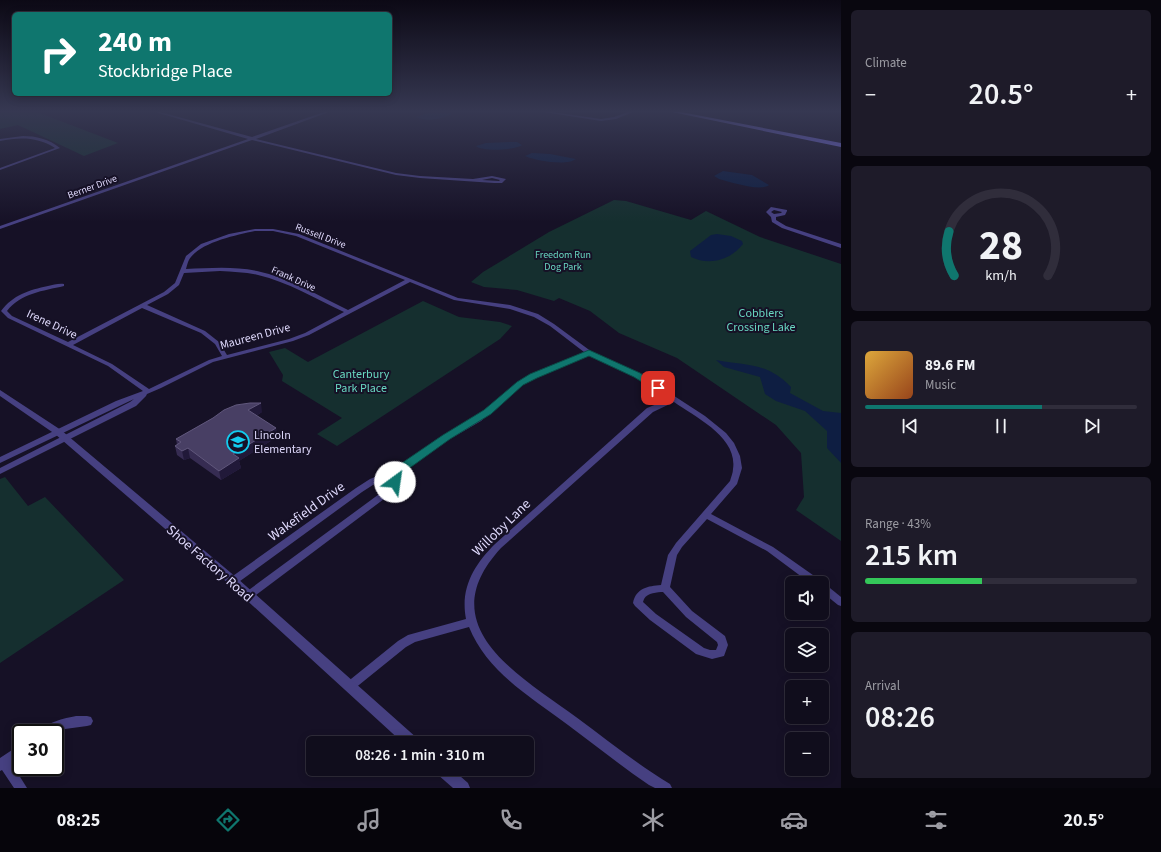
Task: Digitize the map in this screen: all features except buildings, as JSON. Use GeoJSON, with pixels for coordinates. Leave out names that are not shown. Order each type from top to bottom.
{"type":"FeatureCollection","features":[{"type":"Feature","properties":{"kind":"street"},"geometry":{"type":"LineString","coordinates":[[0,169],[56,149]]}},
{"type":"Feature","properties":{"kind":"street","name":"Berner Drive"},"geometry":{"type":"LineString","coordinates":[[0,228],[224,149]]}},
{"type":"Feature","properties":{"kind":"street"},"geometry":{"type":"LineString","coordinates":[[292,149],[396,174],[438,179],[500,182],[504,179],[492,177],[475,180]]}},
{"type":"Feature","properties":{"kind":"street"},"geometry":{"type":"LineString","coordinates":[[773,216],[774,221],[784,227],[841,246]]}},
{"type":"Feature","properties":{"kind":"street","name":"Russell Drive"},"geometry":{"type":"LineString","coordinates":[[69,344],[166,293],[176,284],[188,257],[203,245],[242,232],[273,230],[297,235],[456,299],[474,303],[504,305],[529,312],[551,324],[589,352],[637,375],[674,399],[722,432],[728,438],[736,454],[738,473],[734,482],[679,545],[673,556],[665,588]]}},
{"type":"Feature","properties":{"kind":"street","name":"Frank Drive"},"geometry":{"type":"LineString","coordinates":[[183,271],[240,271],[257,273],[270,277],[348,312]]}},
{"type":"Feature","properties":{"kind":"street","name":"Maureen Drive"},"geometry":{"type":"LineString","coordinates":[[0,460],[62,436],[133,404],[148,391],[211,361],[225,356],[291,340],[410,280]]}},
{"type":"Feature","properties":{"kind":"street","name":"Irene Drive"},"geometry":{"type":"LineString","coordinates":[[62,285],[19,296],[9,304],[4,311],[10,317],[110,365],[148,391]]}},
{"type":"Feature","properties":{"kind":"street"},"geometry":{"type":"LineString","coordinates":[[143,306],[203,332],[217,343],[225,356]]}},
{"type":"Feature","properties":{"kind":"street","name":"Wakefield Drive"},"geometry":{"type":"LineString","coordinates":[[233,581],[359,490],[373,481],[400,470],[445,438],[488,412],[526,380],[589,352]]}},
{"type":"Feature","properties":{"kind":"street","name":"Shoe Factory Road"},"geometry":{"type":"LineString","coordinates":[[0,392],[62,436],[233,581],[405,736]]}},
{"type":"Feature","properties":{"kind":"street","name":"Willoby Lane"},"geometry":{"type":"LineString","coordinates":[[666,788],[617,755],[506,670],[481,641],[472,622],[470,603],[471,590],[479,568],[488,556],[642,416],[650,410],[674,399]]}},
{"type":"Feature","properties":{"kind":"street","name":"Maureen Drive"},"geometry":{"type":"LineString","coordinates":[[0,471],[62,436]]}},
{"type":"Feature","properties":{"kind":"street","name":"Wakefield Drive"},"geometry":{"type":"LineString","coordinates":[[248,596],[390,491],[400,470]]}},
{"type":"Feature","properties":{"kind":"street"},"geometry":{"type":"LineString","coordinates":[[706,515],[770,549],[807,576]]}},
{"type":"Feature","properties":{"kind":"street"},"geometry":{"type":"LineString","coordinates":[[656,588],[665,588],[689,614],[721,639],[723,645],[720,653],[715,655],[700,652],[653,617],[638,603],[639,596],[642,593],[656,588]]}},
{"type":"Feature","properties":{"kind":"street"},"geometry":{"type":"LineString","coordinates":[[829,593],[841,602]]}},
{"type":"Feature","properties":{"kind":"street"},"geometry":{"type":"LineString","coordinates":[[350,686],[402,644],[412,638],[472,622]]}},
{"type":"Feature","properties":{"kind":"street"},"geometry":{"type":"LineString","coordinates":[[61,724],[73,721],[87,721]]}},
{"type":"Feature","properties":{"kind":"street"},"geometry":{"type":"LineString","coordinates":[[12,757],[2,764],[21,788]]}},
{"type":"Feature","properties":{"kind":"street"},"geometry":{"type":"LineString","coordinates":[[450,776],[463,788]]}},
{"type":"Feature","properties":{"kind":"green space"},"geometry":{"type":"Polygon","coordinates":[[[69,149],[103,149],[84,156],[69,149]]]}},
{"type":"Feature","properties":{"kind":"green space","name":"Cobblers Crossing Lake"},"geometry":{"type":"Polygon","coordinates":[[[614,200],[626,201],[691,220],[706,211],[760,237],[841,264],[841,541],[796,510],[804,497],[801,453],[776,425],[677,358],[619,333],[590,311],[559,298],[554,301],[517,290],[484,287],[471,282],[483,272],[549,232],[614,200]]]}},
{"type":"Feature","properties":{"kind":"green space","name":"Canterbury Park Place"},"geometry":{"type":"Polygon","coordinates":[[[423,301],[459,317],[500,322],[512,326],[500,339],[337,446],[317,434],[342,418],[282,381],[283,375],[269,352],[285,348],[308,362],[423,301]]]}},
{"type":"Feature","properties":{"kind":"green space"},"geometry":{"type":"Polygon","coordinates":[[[5,477],[28,506],[45,497],[124,580],[0,663],[0,479],[5,477]]]}},
{"type":"Feature","properties":{"kind":"water"},"geometry":{"type":"Polygon","coordinates":[[[484,149],[508,149],[499,150],[484,149]]]}},
{"type":"Feature","properties":{"kind":"water"},"geometry":{"type":"Polygon","coordinates":[[[532,153],[550,154],[576,159],[572,161],[559,162],[536,160],[525,156],[532,153]]]}},
{"type":"Feature","properties":{"kind":"water"},"geometry":{"type":"Polygon","coordinates":[[[723,171],[752,175],[769,185],[765,187],[753,187],[719,179],[714,176],[723,171]]]}},
{"type":"Feature","properties":{"kind":"water"},"geometry":{"type":"Polygon","coordinates":[[[717,234],[731,236],[742,241],[743,244],[738,250],[726,258],[719,260],[705,261],[691,257],[690,251],[711,235],[717,234]]]}},
{"type":"Feature","properties":{"kind":"water","name":"Cobblers Crossing Lake"},"geometry":{"type":"Polygon","coordinates":[[[716,360],[756,366],[765,369],[774,373],[791,387],[790,393],[823,411],[841,413],[841,463],[827,448],[827,431],[805,411],[776,401],[765,394],[760,377],[724,367],[716,360]]]}},
{"type":"Feature","properties":{"kind":"place","name":"Lincoln Elementary"},"geometry":{"type":"Point","coordinates":[238,442]}},
{"type":"Feature","properties":{"kind":"route"},"geometry":{"type":"LineString","coordinates":[[395,482],[400,470],[454,432],[488,412],[520,384],[534,376],[589,352],[608,363],[637,375],[658,388]]}},
{"type":"Feature","properties":{"kind":"park label","name":"Freedom Run Dog Park"},"geometry":{"type":"Point","coordinates":[563,260]}}]}
